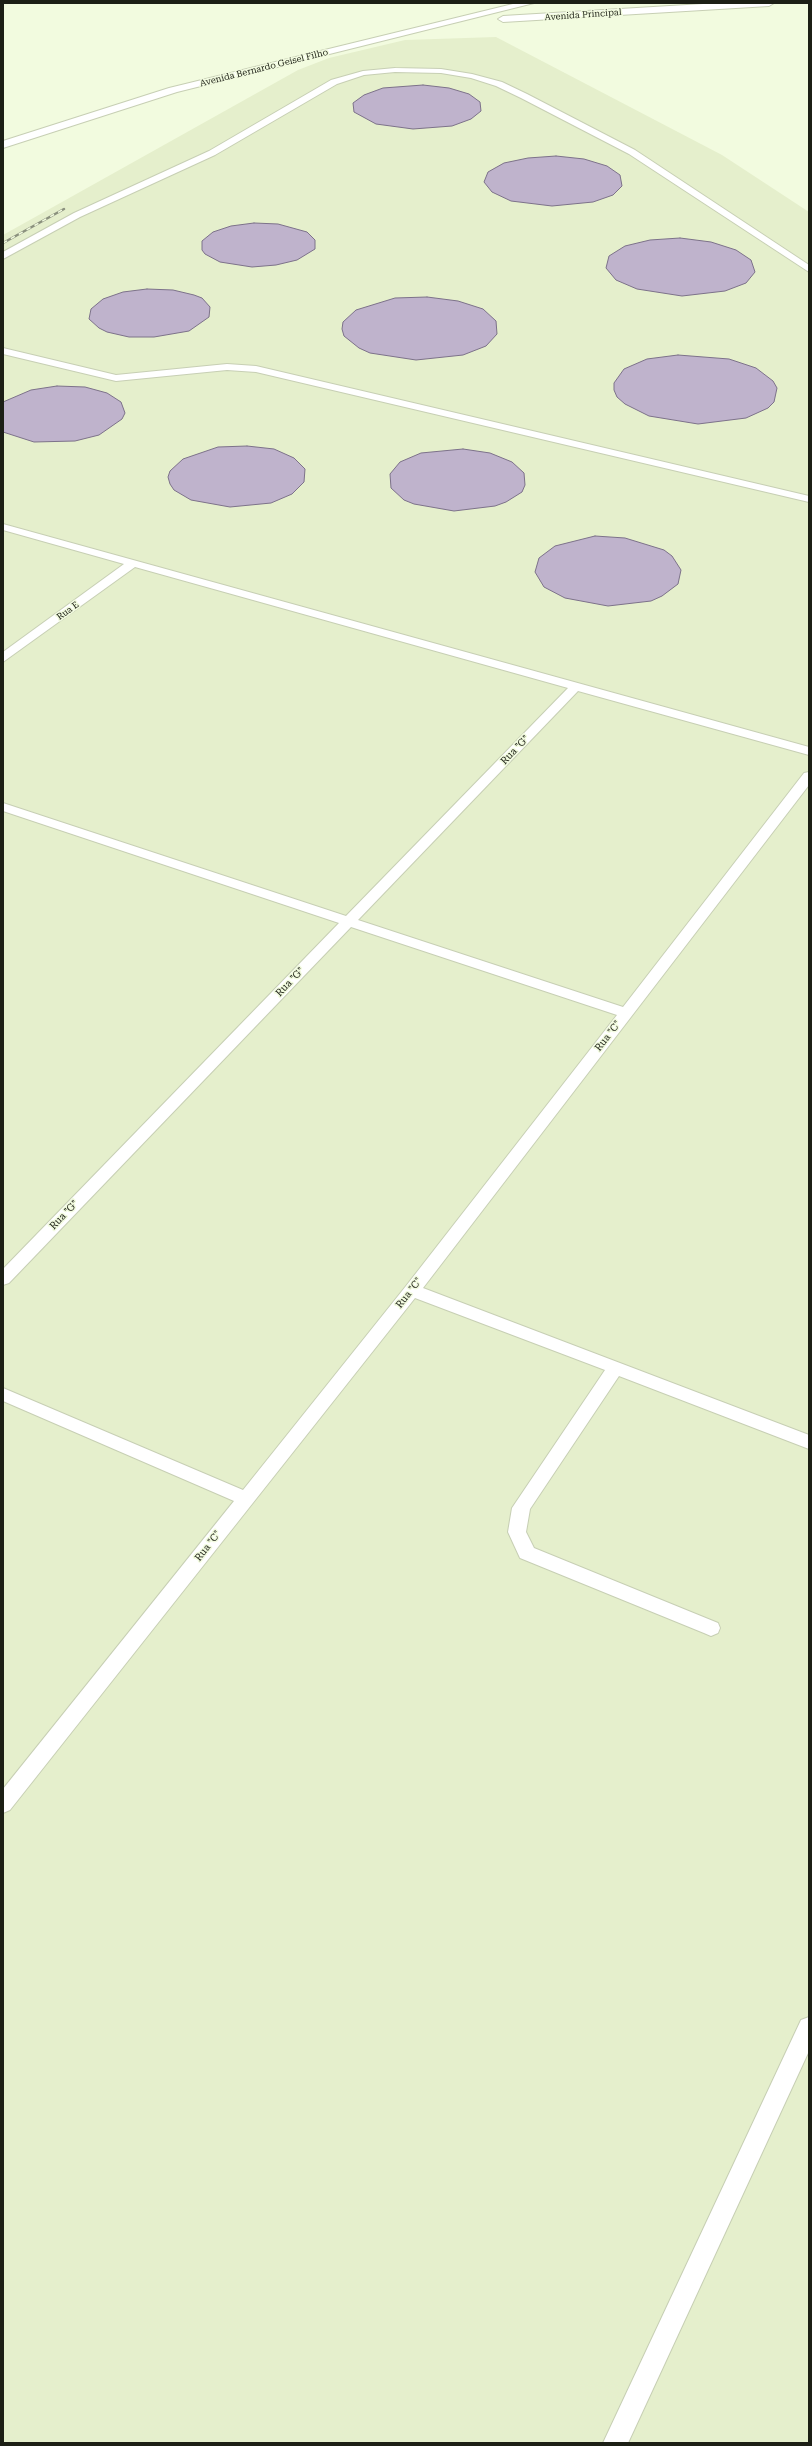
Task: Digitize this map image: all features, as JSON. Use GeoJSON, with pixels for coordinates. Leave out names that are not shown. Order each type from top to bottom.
{"type":"FeatureCollection","features":[{"type":"Feature","properties":{"kind":"street","name":"Avenida Bernardo Geisel Filho"},"geometry":{"type":"LineString","coordinates":[[3,145],[173,90],[529,3]]}},
{"type":"Feature","properties":{"kind":"street","name":"Avenida Principal"},"geometry":{"type":"LineString","coordinates":[[468,18],[513,19],[769,3]]}},
{"type":"Feature","properties":{"kind":"lane"},"geometry":{"type":"LineString","coordinates":[[3,256],[77,215],[212,153],[334,82],[363,73],[395,70],[441,71],[472,76],[499,84],[632,152],[809,268]]}},
{"type":"Feature","properties":{"kind":"lane"},"geometry":{"type":"LineString","coordinates":[[3,351],[116,378],[227,367],[256,368],[809,499]]}},
{"type":"Feature","properties":{"kind":"lane"},"geometry":{"type":"LineString","coordinates":[[3,527],[809,751]]}},
{"type":"Feature","properties":{"kind":"lane","name":"Rua E"},"geometry":{"type":"LineString","coordinates":[[3,658],[133,563]]}},
{"type":"Feature","properties":{"kind":"lane","name":"Rua \"G\""},"geometry":{"type":"LineString","coordinates":[[3,1279],[576,686]]}},
{"type":"Feature","properties":{"kind":"lane","name":"Rua \"C\""},"geometry":{"type":"LineString","coordinates":[[3,1804],[412,1290],[809,776]]}},
{"type":"Feature","properties":{"kind":"lane"},"geometry":{"type":"LineString","coordinates":[[3,807],[626,1013]]}},
{"type":"Feature","properties":{"kind":"lane"},"geometry":{"type":"LineString","coordinates":[[412,1290],[809,1442]]}},
{"type":"Feature","properties":{"kind":"lane"},"geometry":{"type":"LineString","coordinates":[[616,1367],[521,1508],[517,1532],[528,1553],[711,1628]]}},
{"type":"Feature","properties":{"kind":"lane"},"geometry":{"type":"LineString","coordinates":[[3,1394],[246,1499]]}},
{"type":"Feature","properties":{"kind":"lane"},"geometry":{"type":"LineString","coordinates":[[616,2443],[809,2027]]}},
{"type":"Feature","properties":{"kind":"shaded area"},"geometry":{"type":"Polygon","coordinates":[[[496,37],[722,155],[809,212],[809,2443],[3,2443],[3,235],[298,70],[329,58],[405,40],[496,37]]]}},
{"type":"Feature","properties":{"kind":"building"},"geometry":{"type":"Polygon","coordinates":[[[423,85],[449,88],[469,94],[480,102],[481,111],[471,119],[452,126],[413,129],[376,124],[354,112],[353,103],[364,95],[383,88],[423,85]]]}},
{"type":"Feature","properties":{"kind":"building"},"geometry":{"type":"Polygon","coordinates":[[[556,156],[584,159],[607,166],[620,175],[622,186],[613,195],[593,202],[552,206],[511,201],[492,192],[484,182],[488,172],[504,163],[528,158],[556,156]]]}},
{"type":"Feature","properties":{"kind":"building"},"geometry":{"type":"Polygon","coordinates":[[[254,223],[278,224],[307,232],[315,240],[315,249],[297,260],[276,265],[252,267],[220,262],[205,254],[202,250],[202,241],[213,232],[231,226],[254,223]]]}},
{"type":"Feature","properties":{"kind":"building"},"geometry":{"type":"Polygon","coordinates":[[[680,238],[711,242],[736,250],[751,260],[755,272],[746,283],[725,291],[682,296],[637,289],[616,280],[606,268],[609,256],[625,246],[650,240],[680,238]]]}},
{"type":"Feature","properties":{"kind":"building"},"geometry":{"type":"Polygon","coordinates":[[[147,289],[173,290],[202,298],[210,307],[209,317],[189,331],[154,337],[129,337],[107,332],[99,328],[89,319],[91,309],[103,299],[123,292],[147,289]]]}},
{"type":"Feature","properties":{"kind":"building"},"geometry":{"type":"Polygon","coordinates":[[[427,297],[458,301],[483,309],[496,321],[497,334],[486,346],[463,355],[416,360],[370,353],[359,348],[344,336],[342,329],[343,322],[356,310],[395,298],[427,297]]]}},
{"type":"Feature","properties":{"kind":"building"},"geometry":{"type":"Polygon","coordinates":[[[678,355],[729,359],[756,368],[773,381],[777,388],[774,402],[768,408],[746,418],[698,424],[649,416],[625,404],[617,397],[614,390],[614,383],[624,369],[647,359],[678,355]]]}},
{"type":"Feature","properties":{"kind":"building"},"geometry":{"type":"Polygon","coordinates":[[[57,386],[85,387],[107,393],[121,402],[125,413],[122,419],[99,435],[75,441],[34,442],[3,432],[3,402],[31,390],[57,386]]]}},
{"type":"Feature","properties":{"kind":"building"},"geometry":{"type":"Polygon","coordinates":[[[247,446],[274,449],[294,458],[305,469],[304,482],[292,494],[271,503],[230,507],[191,500],[174,490],[170,484],[168,477],[170,471],[183,459],[218,447],[247,446]]]}},
{"type":"Feature","properties":{"kind":"building"},"geometry":{"type":"Polygon","coordinates":[[[463,449],[490,453],[512,462],[524,473],[525,485],[522,492],[506,502],[495,506],[454,511],[414,504],[404,500],[391,488],[390,474],[400,462],[421,453],[463,449]]]}},
{"type":"Feature","properties":{"kind":"building"},"geometry":{"type":"Polygon","coordinates":[[[595,536],[625,538],[664,550],[672,556],[681,570],[678,584],[662,596],[651,601],[608,606],[565,598],[544,587],[535,572],[539,558],[555,546],[595,536]]]}},
{"type":"Feature","properties":{"kind":"railway"},"geometry":{"type":"LineString","coordinates":[[3,243],[64,209]]}}]}
